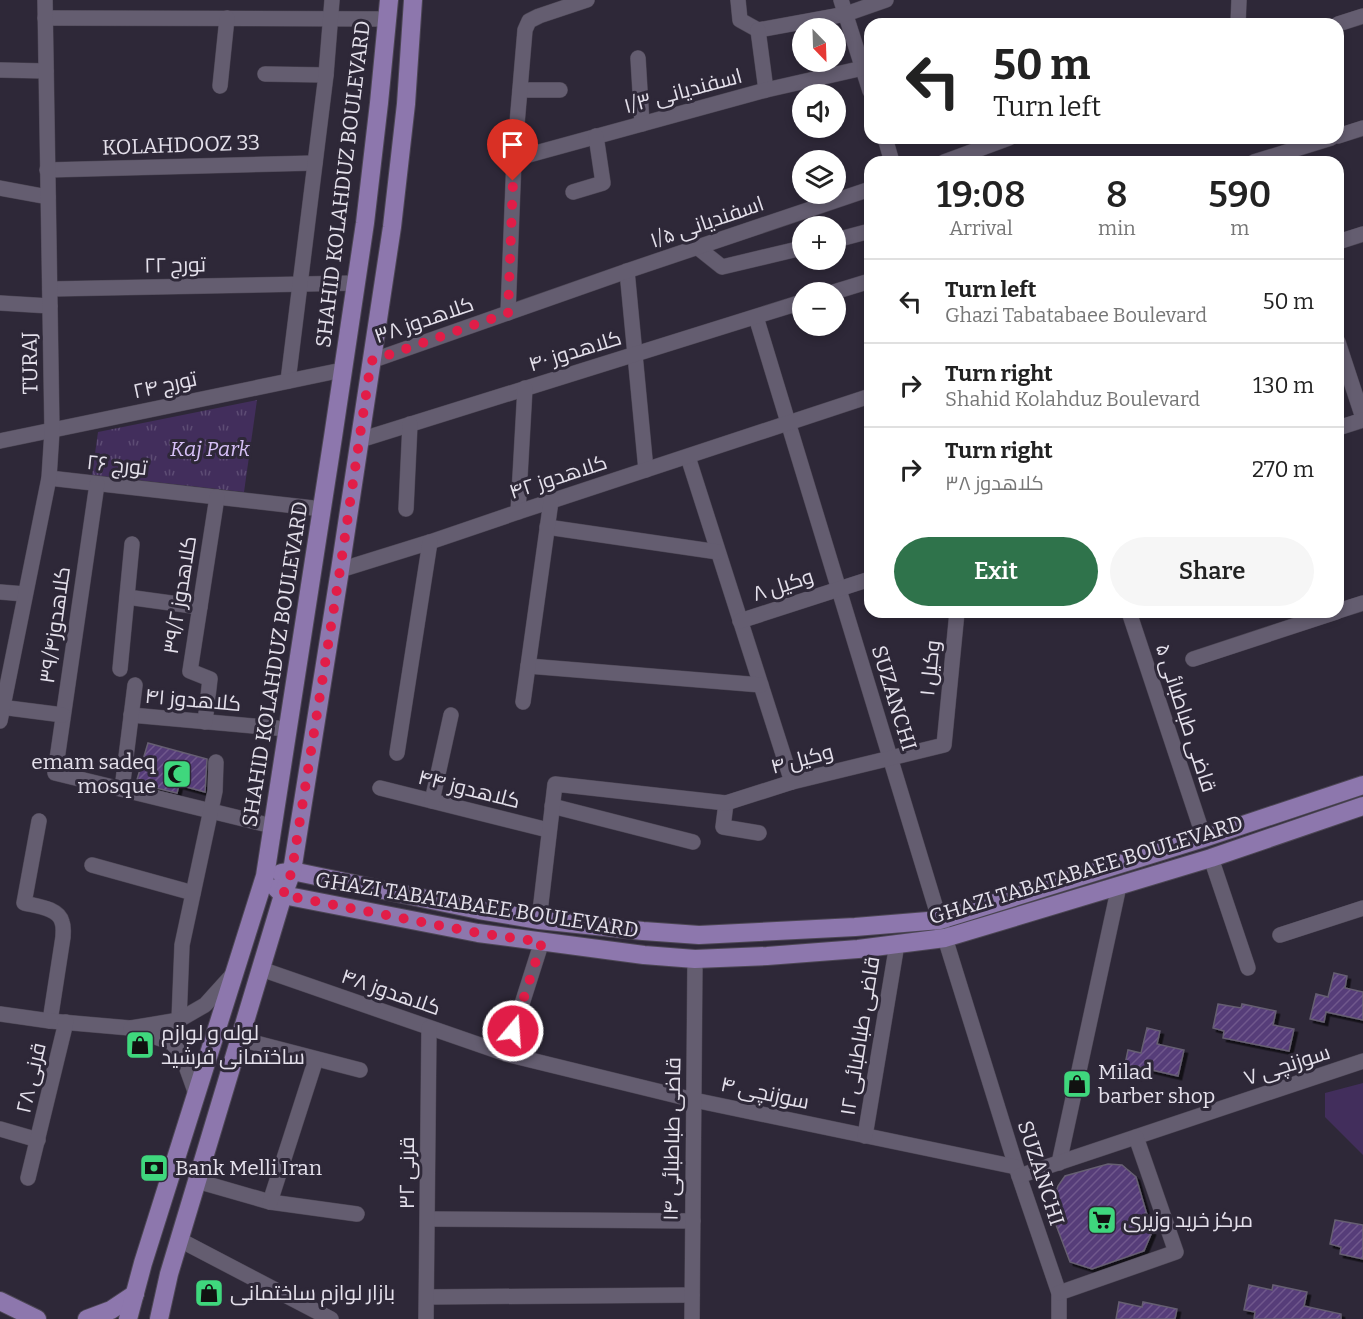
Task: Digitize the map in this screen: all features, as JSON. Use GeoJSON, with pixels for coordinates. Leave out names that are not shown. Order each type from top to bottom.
{"type":"FeatureCollection","features":[{"type":"Feature","properties":{"kind":"main road","name":"SHAHID KOLAHDUZ BOULEVARD"},"geometry":{"type":"LineString","coordinates":[[128,1319],[143,1263],[265,876],[365,223],[388,0]]}},
{"type":"Feature","properties":{"kind":"main road"},"geometry":{"type":"LineString","coordinates":[[162,1316],[169,1274],[292,871],[392,226],[406,104],[413,0]]}},
{"type":"Feature","properties":{"kind":"main road","name":"GHAZI TABATABAEE BOULEVARD"},"geometry":{"type":"LineString","coordinates":[[265,876],[292,871],[479,910],[539,920],[699,935],[762,933],[940,920],[1204,838],[1363,784]]}},
{"type":"Feature","properties":{"kind":"main road","name":"GHAZI TABATABAEE BOULEVARD"},"geometry":{"type":"LineString","coordinates":[[265,876],[283,895],[478,933],[644,955],[695,959],[767,956],[858,949],[945,938],[1211,858],[1363,806]]}},
{"type":"Feature","properties":{"kind":"main road"},"geometry":{"type":"LineString","coordinates":[[143,1263],[169,1274]]}},
{"type":"Feature","properties":{"kind":"main road"},"geometry":{"type":"LineString","coordinates":[[87,1319],[111,1310],[135,1294]]}},
{"type":"Feature","properties":{"kind":"main road"},"geometry":{"type":"LineString","coordinates":[[0,1301],[36,1319]]}},
{"type":"Feature","properties":{"kind":"street","name":"TURAJ"},"geometry":{"type":"LineString","coordinates":[[1,712],[49,478],[52,431],[45,0]]}},
{"type":"Feature","properties":{"kind":"street"},"geometry":{"type":"LineString","coordinates":[[288,381],[326,75],[332,0]]}},
{"type":"Feature","properties":{"kind":"street"},"geometry":{"type":"LineString","coordinates":[[508,313],[514,159],[525,30],[529,21],[539,16],[587,0]]}},
{"type":"Feature","properties":{"kind":"street"},"geometry":{"type":"LineString","coordinates":[[738,0],[740,20],[758,30],[844,7],[886,0]]}},
{"type":"Feature","properties":{"kind":"street"},"geometry":{"type":"LineString","coordinates":[[1238,18],[1239,0]]}},
{"type":"Feature","properties":{"kind":"street"},"geometry":{"type":"LineString","coordinates":[[844,7],[864,71]]}},
{"type":"Feature","properties":{"kind":"street"},"geometry":{"type":"LineString","coordinates":[[1344,22],[1363,16]]}},
{"type":"Feature","properties":{"kind":"street"},"geometry":{"type":"LineString","coordinates":[[45,18],[387,19]]}},
{"type":"Feature","properties":{"kind":"street"},"geometry":{"type":"LineString","coordinates":[[220,86],[227,18]]}},
{"type":"Feature","properties":{"kind":"street"},"geometry":{"type":"LineString","coordinates":[[758,30],[766,90]]}},
{"type":"Feature","properties":{"kind":"street"},"geometry":{"type":"LineString","coordinates":[[638,58],[642,124]]}},
{"type":"Feature","properties":{"kind":"street","name":"اسفندیانی ۱/۳"},"geometry":{"type":"LineString","coordinates":[[514,159],[766,90],[863,68]]}},
{"type":"Feature","properties":{"kind":"street"},"geometry":{"type":"LineString","coordinates":[[0,70],[46,71]]}},
{"type":"Feature","properties":{"kind":"street"},"geometry":{"type":"LineString","coordinates":[[265,74],[326,75]]}},
{"type":"Feature","properties":{"kind":"street"},"geometry":{"type":"LineString","coordinates":[[520,90],[560,90]]}},
{"type":"Feature","properties":{"kind":"street"},"geometry":{"type":"LineString","coordinates":[[1344,134],[1363,128]]}},
{"type":"Feature","properties":{"kind":"street"},"geometry":{"type":"LineString","coordinates":[[573,192],[603,183],[596,136]]}},
{"type":"Feature","properties":{"kind":"street"},"geometry":{"type":"LineString","coordinates":[[960,156],[993,144]]}},
{"type":"Feature","properties":{"kind":"street"},"geometry":{"type":"LineString","coordinates":[[1285,156],[1316,144]]}},
{"type":"Feature","properties":{"kind":"street","name":"KOLAHDOOZ 33"},"geometry":{"type":"LineString","coordinates":[[47,170],[315,163]]}},
{"type":"Feature","properties":{"kind":"street"},"geometry":{"type":"LineString","coordinates":[[0,188],[48,197]]}},
{"type":"Feature","properties":{"kind":"street","name":"اسفندیانی ۱/۵"},"geometry":{"type":"LineString","coordinates":[[627,272],[864,191]]}},
{"type":"Feature","properties":{"kind":"street"},"geometry":{"type":"LineString","coordinates":[[846,237],[864,233]]}},
{"type":"Feature","properties":{"kind":"street"},"geometry":{"type":"LineString","coordinates":[[1344,240],[1363,234]]}},
{"type":"Feature","properties":{"kind":"street"},"geometry":{"type":"LineString","coordinates":[[697,248],[722,267],[792,250]]}},
{"type":"Feature","properties":{"kind":"street"},"geometry":{"type":"LineString","coordinates":[[627,272],[646,470]]}},
{"type":"Feature","properties":{"kind":"street","name":"کلاهدوز ۳۸"},"geometry":{"type":"LineString","coordinates":[[371,361],[627,272]]}},
{"type":"Feature","properties":{"kind":"street","name":"تورج ۲۲"},"geometry":{"type":"LineString","coordinates":[[50,289],[356,283]]}},
{"type":"Feature","properties":{"kind":"street"},"geometry":{"type":"LineString","coordinates":[[846,288],[864,283]]}},
{"type":"Feature","properties":{"kind":"street"},"geometry":{"type":"LineString","coordinates":[[0,303],[50,306]]}},
{"type":"Feature","properties":{"kind":"street","name":"کلاهدوز ۴۰"},"geometry":{"type":"LineString","coordinates":[[360,440],[792,305]]}},
{"type":"Feature","properties":{"kind":"street","name":"SUZANCHI"},"geometry":{"type":"LineString","coordinates":[[756,317],[945,938],[1059,1293],[1059,1319]]}},
{"type":"Feature","properties":{"kind":"street"},"geometry":{"type":"LineString","coordinates":[[1344,360],[1363,419],[1344,426]]}},
{"type":"Feature","properties":{"kind":"street","name":"تورج ۲۴"},"geometry":{"type":"LineString","coordinates":[[0,441],[342,370]]}},
{"type":"Feature","properties":{"kind":"street"},"geometry":{"type":"LineString","coordinates":[[518,512],[525,388]]}},
{"type":"Feature","properties":{"kind":"street","name":"کلاهدوز ۴۲"},"geometry":{"type":"LineString","coordinates":[[340,570],[430,543],[864,398]]}},
{"type":"Feature","properties":{"kind":"street"},"geometry":{"type":"LineString","coordinates":[[406,510],[410,424]]}},
{"type":"Feature","properties":{"kind":"street"},"geometry":{"type":"LineString","coordinates":[[688,457],[792,782]]}},
{"type":"Feature","properties":{"kind":"street","name":"تورج ۲۶"},"geometry":{"type":"LineString","coordinates":[[49,478],[322,509]]}},
{"type":"Feature","properties":{"kind":"street","name":"کلاهدوز۳۹/۴"},"geometry":{"type":"LineString","coordinates":[[97,484],[55,773],[122,789]]}},
{"type":"Feature","properties":{"kind":"street","name":"کلاهدوز ۳۹/۲"},"geometry":{"type":"LineString","coordinates":[[205,722],[210,679],[190,671],[217,497]]}},
{"type":"Feature","properties":{"kind":"street"},"geometry":{"type":"LineString","coordinates":[[523,702],[551,501]]}},
{"type":"Feature","properties":{"kind":"street"},"geometry":{"type":"LineString","coordinates":[[547,527],[718,552]]}},
{"type":"Feature","properties":{"kind":"street"},"geometry":{"type":"LineString","coordinates":[[397,753],[430,543]]}},
{"type":"Feature","properties":{"kind":"street"},"geometry":{"type":"LineString","coordinates":[[120,669],[132,544]]}},
{"type":"Feature","properties":{"kind":"street","name":"وکيل ۸"},"geometry":{"type":"LineString","coordinates":[[741,621],[864,581]]}},
{"type":"Feature","properties":{"kind":"street"},"geometry":{"type":"LineString","coordinates":[[0,592],[25,594]]}},
{"type":"Feature","properties":{"kind":"street"},"geometry":{"type":"LineString","coordinates":[[127,597],[200,607]]}},
{"type":"Feature","properties":{"kind":"street"},"geometry":{"type":"LineString","coordinates":[[1344,610],[1363,603]]}},
{"type":"Feature","properties":{"kind":"street","name":"وکيل ۱"},"geometry":{"type":"LineString","coordinates":[[890,757],[944,745],[956,618]]}},
{"type":"Feature","properties":{"kind":"street","name":"قاضی طباطبائی ۵"},"geometry":{"type":"LineString","coordinates":[[1131,618],[1204,838]]}},
{"type":"Feature","properties":{"kind":"street"},"geometry":{"type":"LineString","coordinates":[[1193,659],[1319,618]]}},
{"type":"Feature","properties":{"kind":"street"},"geometry":{"type":"LineString","coordinates":[[528,666],[761,685]]}},
{"type":"Feature","properties":{"kind":"street"},"geometry":{"type":"LineString","coordinates":[[135,685],[122,789],[272,826]]}},
{"type":"Feature","properties":{"kind":"street"},"geometry":{"type":"LineString","coordinates":[[1,712],[63,715]]}},
{"type":"Feature","properties":{"kind":"street"},"geometry":{"type":"LineString","coordinates":[[432,801],[451,715]]}},
{"type":"Feature","properties":{"kind":"street","name":"کلاهدوز ۴۱"},"geometry":{"type":"LineString","coordinates":[[131,716],[287,729]]}},
{"type":"Feature","properties":{"kind":"street","name":"وکيل ۴"},"geometry":{"type":"LineString","coordinates":[[726,803],[792,782],[890,757]]}},
{"type":"Feature","properties":{"kind":"street"},"geometry":{"type":"LineString","coordinates":[[179,1020],[182,945],[215,791],[216,762]]}},
{"type":"Feature","properties":{"kind":"street"},"geometry":{"type":"LineString","coordinates":[[539,920],[555,784],[726,803],[723,827],[759,833]]}},
{"type":"Feature","properties":{"kind":"street","name":"کلاهدوز ۴۴"},"geometry":{"type":"LineString","coordinates":[[380,788],[548,830]]}},
{"type":"Feature","properties":{"kind":"street"},"geometry":{"type":"LineString","coordinates":[[552,806],[693,842]]}},
{"type":"Feature","properties":{"kind":"street"},"geometry":{"type":"LineString","coordinates":[[39,821],[24,903],[51,910],[59,915],[63,923],[63,937],[50,1021]]}},
{"type":"Feature","properties":{"kind":"street"},"geometry":{"type":"LineString","coordinates":[[1211,858],[1248,968]]}},
{"type":"Feature","properties":{"kind":"street"},"geometry":{"type":"LineString","coordinates":[[92,865],[193,893]]}},
{"type":"Feature","properties":{"kind":"street"},"geometry":{"type":"LineString","coordinates":[[1059,1163],[1119,886]]}},
{"type":"Feature","properties":{"kind":"street"},"geometry":{"type":"LineString","coordinates":[[1280,935],[1363,908]]}},
{"type":"Feature","properties":{"kind":"street"},"geometry":{"type":"LineString","coordinates":[[506,1054],[542,942]]}},
{"type":"Feature","properties":{"kind":"street","name":"قاضی طباطبائی ۱۲"},"geometry":{"type":"LineString","coordinates":[[865,1136],[897,944]]}},
{"type":"Feature","properties":{"kind":"street","name":"قاضی طباطبائی ۱۴"},"geometry":{"type":"LineString","coordinates":[[692,1319],[695,959]]}},
{"type":"Feature","properties":{"kind":"street","name":"کلاهدوز ۴۸"},"geometry":{"type":"LineString","coordinates":[[261,969],[506,1054]]}},
{"type":"Feature","properties":{"kind":"street"},"geometry":{"type":"LineString","coordinates":[[130,1028],[179,1020],[205,1005],[235,972]]}},
{"type":"Feature","properties":{"kind":"street"},"geometry":{"type":"LineString","coordinates":[[0,1014],[130,1028],[172,1043],[182,1055],[196,1094]]}},
{"type":"Feature","properties":{"kind":"street","name":"قرنی ۲۸"},"geometry":{"type":"LineString","coordinates":[[28,1178],[66,1022]]}},
{"type":"Feature","properties":{"kind":"street","name":"قرنی ۳۲"},"geometry":{"type":"LineString","coordinates":[[426,1319],[429,1028]]}},
{"type":"Feature","properties":{"kind":"street"},"geometry":{"type":"LineString","coordinates":[[240,1039],[360,1070]]}},
{"type":"Feature","properties":{"kind":"street","name":"سوزنچی ۴"},"geometry":{"type":"LineString","coordinates":[[506,1054],[694,1100],[1018,1171]]}},
{"type":"Feature","properties":{"kind":"street"},"geometry":{"type":"LineString","coordinates":[[270,1202],[316,1059]]}},
{"type":"Feature","properties":{"kind":"street","name":"سوزنچی ۷"},"geometry":{"type":"LineString","coordinates":[[1018,1171],[1059,1163],[1363,1061]]}},
{"type":"Feature","properties":{"kind":"street"},"geometry":{"type":"LineString","coordinates":[[0,1129],[38,1140]]}},
{"type":"Feature","properties":{"kind":"street"},"geometry":{"type":"LineString","coordinates":[[1059,1293],[1176,1252],[1136,1137]]}},
{"type":"Feature","properties":{"kind":"street"},"geometry":{"type":"LineString","coordinates":[[197,1181],[270,1202],[357,1214]]}},
{"type":"Feature","properties":{"kind":"street"},"geometry":{"type":"LineString","coordinates":[[428,1219],[693,1221]]}},
{"type":"Feature","properties":{"kind":"street"},"geometry":{"type":"LineString","coordinates":[[180,1240],[331,1319]]}},
{"type":"Feature","properties":{"kind":"street"},"geometry":{"type":"LineString","coordinates":[[427,1297],[692,1295]]}},
{"type":"Feature","properties":{"kind":"green space","name":"Kaj Park"},"geometry":{"type":"Polygon","coordinates":[[[257,400],[244,492],[92,475],[98,432],[257,400]]]}},
{"type":"Feature","properties":{"kind":"green space"},"geometry":{"type":"Polygon","coordinates":[[[1363,1083],[1363,1155],[1325,1117],[1325,1093],[1363,1083]]]}},
{"type":"Feature","properties":{"kind":"building","name":"emam sadeq mosque"},"geometry":{"type":"Polygon","coordinates":[[[148,743],[207,759],[205,792],[179,785],[177,793],[136,783],[148,743]]]}},
{"type":"Feature","properties":{"kind":"building"},"geometry":{"type":"Polygon","coordinates":[[[1334,973],[1347,976],[1345,988],[1363,992],[1363,1020],[1326,1012],[1324,1022],[1310,1019],[1316,994],[1328,997],[1334,973]]]}},
{"type":"Feature","properties":{"kind":"building"},"geometry":{"type":"Polygon","coordinates":[[[1218,1004],[1241,1008],[1242,1004],[1276,1011],[1273,1025],[1294,1029],[1289,1051],[1223,1038],[1224,1031],[1213,1028],[1218,1004]]]}},
{"type":"Feature","properties":{"kind":"building"},"geometry":{"type":"Polygon","coordinates":[[[1147,1028],[1160,1031],[1157,1044],[1184,1050],[1178,1076],[1139,1067],[1137,1077],[1123,1074],[1128,1050],[1141,1053],[1147,1028]]]}},
{"type":"Feature","properties":{"kind":"building","name":"مرکز خرید وزیری"},"geometry":{"type":"Polygon","coordinates":[[[1108,1164],[1122,1165],[1136,1177],[1152,1232],[1144,1251],[1092,1269],[1070,1262],[1050,1209],[1058,1186],[1065,1176],[1108,1164]]]}},
{"type":"Feature","properties":{"kind":"building"},"geometry":{"type":"Polygon","coordinates":[[[1335,1220],[1363,1225],[1363,1259],[1340,1254],[1341,1247],[1330,1244],[1335,1220]]]}},
{"type":"Feature","properties":{"kind":"building"},"geometry":{"type":"Polygon","coordinates":[[[1249,1285],[1272,1290],[1273,1285],[1307,1292],[1304,1306],[1341,1314],[1341,1319],[1254,1319],[1255,1312],[1244,1310],[1249,1285]]]}},
{"type":"Feature","properties":{"kind":"building"},"geometry":{"type":"Polygon","coordinates":[[[1119,1302],[1142,1307],[1143,1302],[1177,1309],[1175,1319],[1116,1319],[1119,1302]]]}},
{"type":"Feature","properties":{"kind":"place","name":"emam sadeq mosque"},"geometry":{"type":"Point","coordinates":[177,774]}},
{"type":"Feature","properties":{"kind":"place","name":"لوله و لوازم ساختمانی فرشید"},"geometry":{"type":"Point","coordinates":[140,1045]}},
{"type":"Feature","properties":{"kind":"place","name":"Milad barber shop"},"geometry":{"type":"Point","coordinates":[1077,1084]}},
{"type":"Feature","properties":{"kind":"place","name":"Bank Melli Iran"},"geometry":{"type":"Point","coordinates":[154,1168]}},
{"type":"Feature","properties":{"kind":"place","name":"مرکز خرید وزیری"},"geometry":{"type":"Point","coordinates":[1102,1220]}},
{"type":"Feature","properties":{"kind":"place","name":"بازار لوازم ساختمانی"},"geometry":{"type":"Point","coordinates":[209,1293]}},
{"type":"Feature","properties":{"kind":"route"},"geometry":{"type":"LineString","coordinates":[[513,181],[508,313],[371,361],[292,871],[283,895],[478,933],[542,942],[513,1031]]}}]}
